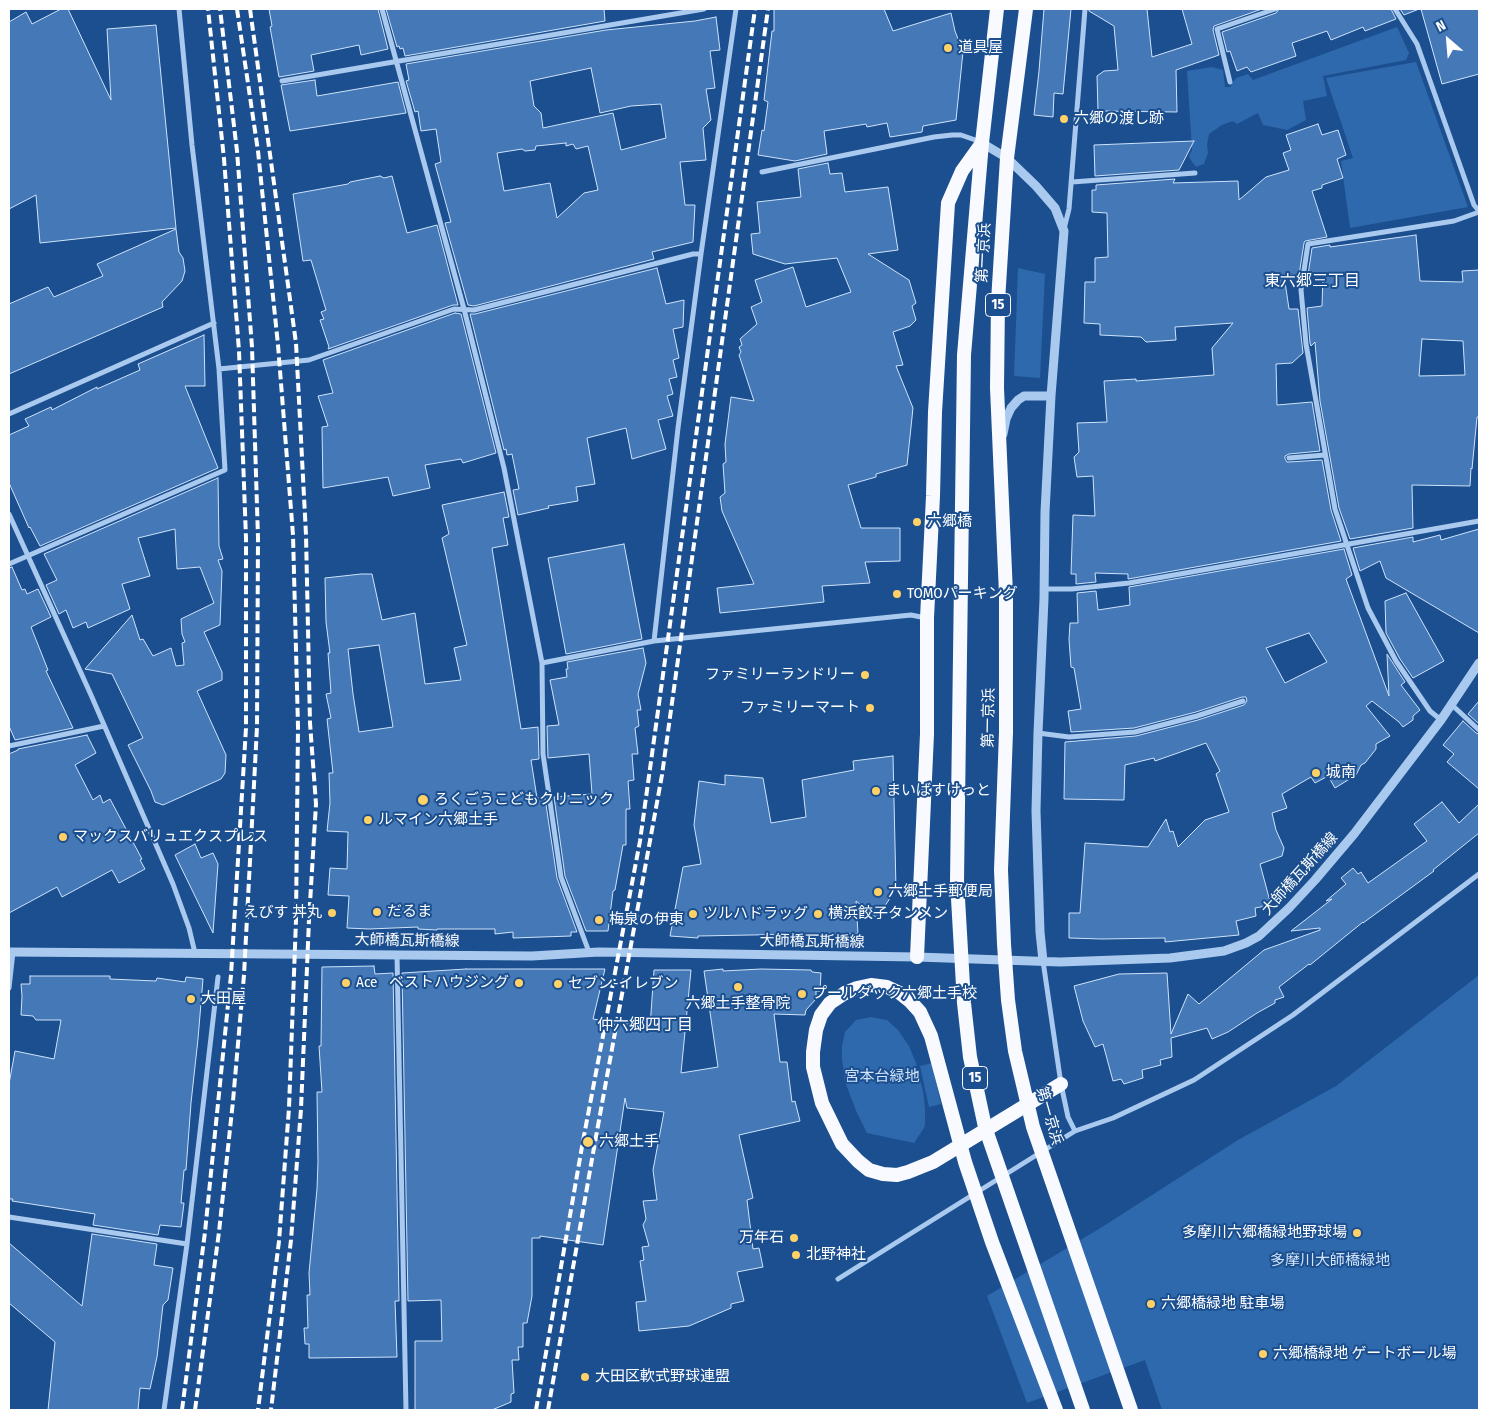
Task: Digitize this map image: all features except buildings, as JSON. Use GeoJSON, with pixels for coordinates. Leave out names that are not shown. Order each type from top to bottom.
{"type":"FeatureCollection","features":[{"type":"Feature","properties":{"kind":"highway","name":"第一京浜"},"geometry":{"type":"LineString","coordinates":[[996,9],[982,143],[964,355],[957,881],[964,1003],[970,1057],[985,1127],[1083,1410]]}},
{"type":"Feature","properties":{"kind":"highway","name":"第一京浜"},"geometry":{"type":"LineString","coordinates":[[1026,9],[1007,158],[998,301],[996,388],[1006,594],[1006,732],[1002,879],[1008,1000],[1016,1051],[1034,1128],[1131,1410]]}},
{"type":"Feature","properties":{"kind":"highway"},"geometry":{"type":"LineString","coordinates":[[917,957],[927,734],[927,618],[935,412],[948,203],[962,171],[982,143]]}},
{"type":"Feature","properties":{"kind":"highway"},"geometry":{"type":"LineString","coordinates":[[1056,1410],[989,1233],[965,1162],[931,1036],[920,1012],[900,993],[887,987],[871,985],[845,993],[830,1003],[821,1015],[816,1030],[813,1067],[822,1103],[842,1144],[869,1170],[883,1174],[908,1172],[933,1162],[1062,1084]]}},
{"type":"Feature","properties":{"kind":"street"},"geometry":{"type":"LineString","coordinates":[[9,564],[225,470],[219,369],[192,145],[179,9]]}},
{"type":"Feature","properties":{"kind":"street"},"geometry":{"type":"LineString","coordinates":[[382,9],[464,309],[504,468],[542,664],[543,754],[562,877],[589,952]]}},
{"type":"Feature","properties":{"kind":"street"},"geometry":{"type":"LineString","coordinates":[[282,81],[704,9]]}},
{"type":"Feature","properties":{"kind":"street"},"geometry":{"type":"LineString","coordinates":[[654,642],[678,428],[736,9]]}},
{"type":"Feature","properties":{"kind":"street"},"geometry":{"type":"LineString","coordinates":[[1075,1132],[1068,1117],[1043,961],[1036,811],[1045,512],[1051,396],[1064,231],[1072,182],[1084,9]]}},
{"type":"Feature","properties":{"kind":"street"},"geometry":{"type":"LineString","coordinates":[[1230,82],[1217,29],[1276,9]]}},
{"type":"Feature","properties":{"kind":"street"},"geometry":{"type":"LineString","coordinates":[[1396,9],[1416,44],[1474,205],[1479,211],[1454,221],[1308,244],[1301,290],[1306,344],[1335,509],[1368,608],[1396,661],[1430,711],[1441,720]]}},
{"type":"Feature","properties":{"kind":"street"},"geometry":{"type":"LineString","coordinates":[[762,172],[952,134],[961,135],[982,143],[1007,158],[1036,186],[1055,208],[1064,231]]}},
{"type":"Feature","properties":{"kind":"street"},"geometry":{"type":"LineString","coordinates":[[1072,182],[1195,173]]}},
{"type":"Feature","properties":{"kind":"street"},"geometry":{"type":"LineString","coordinates":[[219,369],[309,360],[454,309],[474,310],[693,254],[701,254]]}},
{"type":"Feature","properties":{"kind":"street"},"geometry":{"type":"LineString","coordinates":[[9,414],[214,323]]}},
{"type":"Feature","properties":{"kind":"street"},"geometry":{"type":"LineString","coordinates":[[999,452],[1010,408],[1024,396],[1051,396]]}},
{"type":"Feature","properties":{"kind":"street"},"geometry":{"type":"LineString","coordinates":[[1288,458],[1324,455]]}},
{"type":"Feature","properties":{"kind":"street"},"geometry":{"type":"LineString","coordinates":[[9,514],[173,884],[189,928],[195,952]]}},
{"type":"Feature","properties":{"kind":"street"},"geometry":{"type":"LineString","coordinates":[[1044,589],[1072,589],[1129,583],[1479,520]]}},
{"type":"Feature","properties":{"kind":"street"},"geometry":{"type":"LineString","coordinates":[[542,664],[654,642],[911,615],[927,618]]}},
{"type":"Feature","properties":{"kind":"street","name":"大師橋瓦斯橋線"},"geometry":{"type":"LineString","coordinates":[[11,952],[532,956],[589,952],[917,957],[1060,962],[1170,958],[1224,951],[1259,936],[1290,908],[1315,880],[1354,834],[1441,720],[1479,663]]}},
{"type":"Feature","properties":{"kind":"street"},"geometry":{"type":"LineString","coordinates":[[1038,733],[1069,737],[1135,732],[1196,716],[1243,700]]}},
{"type":"Feature","properties":{"kind":"street"},"geometry":{"type":"LineString","coordinates":[[1452,705],[1479,730]]}},
{"type":"Feature","properties":{"kind":"street"},"geometry":{"type":"LineString","coordinates":[[9,746],[104,726]]}},
{"type":"Feature","properties":{"kind":"street"},"geometry":{"type":"LineString","coordinates":[[838,1279],[1075,1132],[1113,1118],[1194,1080],[1294,1015],[1479,874]]}},
{"type":"Feature","properties":{"kind":"street"},"geometry":{"type":"LineString","coordinates":[[9,988],[11,952]]}},
{"type":"Feature","properties":{"kind":"street"},"geometry":{"type":"LineString","coordinates":[[397,954],[406,1410]]}},
{"type":"Feature","properties":{"kind":"street"},"geometry":{"type":"LineString","coordinates":[[164,1410],[187,1244],[218,977]]}},
{"type":"Feature","properties":{"kind":"street"},"geometry":{"type":"LineString","coordinates":[[9,1217],[187,1244]]}},
{"type":"Feature","properties":{"kind":"green space"},"geometry":{"type":"Polygon","coordinates":[[[1397,27],[1409,53],[1406,60],[1323,76],[1327,96],[1303,101],[1306,120],[1287,130],[1263,125],[1258,113],[1237,124],[1233,121],[1222,125],[1209,134],[1208,153],[1204,164],[1196,167],[1192,162],[1189,156],[1192,150],[1187,71],[1212,67],[1223,70],[1225,87],[1230,87],[1236,78],[1248,74],[1253,80],[1397,27]]]}},
{"type":"Feature","properties":{"kind":"green space"},"geometry":{"type":"Polygon","coordinates":[[[1416,62],[1468,207],[1350,228],[1341,161],[1353,158],[1326,78],[1416,62]]]}},
{"type":"Feature","properties":{"kind":"green space"},"geometry":{"type":"Polygon","coordinates":[[[1018,268],[1045,274],[1040,378],[1014,376],[1018,268]]]}},
{"type":"Feature","properties":{"kind":"green space","name":"多摩川大師橋緑地"},"geometry":{"type":"Polygon","coordinates":[[[1479,975],[1479,1410],[1162,1410],[1145,1360],[1027,1403],[987,1296],[1102,1227],[1238,1140],[1336,1086],[1479,975]]]}},
{"type":"Feature","properties":{"kind":"green space","name":"宮本台緑地"},"geometry":{"type":"Polygon","coordinates":[[[871,1017],[887,1020],[898,1030],[909,1046],[916,1063],[923,1091],[925,1124],[914,1143],[867,1133],[845,1082],[842,1046],[845,1032],[856,1020],[871,1017]]]}},
{"type":"Feature","properties":{"kind":"green space"},"geometry":{"type":"Polygon","coordinates":[[[932,1063],[941,1104],[929,1107],[920,1066],[932,1063]]]}},
{"type":"Feature","properties":{"kind":"railway"},"geometry":{"type":"LineString","coordinates":[[182,1410],[205,1232],[231,975],[246,728],[246,538],[239,351],[224,159],[208,9]]}},
{"type":"Feature","properties":{"kind":"railway"},"geometry":{"type":"LineString","coordinates":[[195,1410],[219,1232],[233,1101],[244,975],[257,727],[258,538],[252,347],[237,151],[220,9]]}},
{"type":"Feature","properties":{"kind":"railway"},"geometry":{"type":"LineString","coordinates":[[237,9],[258,151],[278,345],[293,535],[298,727],[296,920],[289,1108],[279,1241],[258,1410]]}},
{"type":"Feature","properties":{"kind":"railway"},"geometry":{"type":"LineString","coordinates":[[250,9],[296,343],[306,535],[310,723],[316,804],[301,1109],[291,1240],[271,1410]]}},
{"type":"Feature","properties":{"kind":"railway"},"geometry":{"type":"LineString","coordinates":[[536,1410],[583,1141],[640,841],[755,9]]}},
{"type":"Feature","properties":{"kind":"railway"},"geometry":{"type":"LineString","coordinates":[[548,1410],[662,775],[768,9]]}},
{"type":"Feature","properties":{"kind":"place","name":"道具屋"},"geometry":{"type":"Point","coordinates":[948,48]}},
{"type":"Feature","properties":{"kind":"place","name":"六郷の渡し跡"},"geometry":{"type":"Point","coordinates":[1064,119]}},
{"type":"Feature","properties":{"kind":"place","name":"六郷橋"},"geometry":{"type":"Point","coordinates":[917,522]}},
{"type":"Feature","properties":{"kind":"place","name":"TOMOパーキング"},"geometry":{"type":"Point","coordinates":[897,594]}},
{"type":"Feature","properties":{"kind":"place","name":"ファミリーランドリー"},"geometry":{"type":"Point","coordinates":[865,675]}},
{"type":"Feature","properties":{"kind":"place","name":"ファミリーマート"},"geometry":{"type":"Point","coordinates":[870,708]}},
{"type":"Feature","properties":{"kind":"place","name":"城南"},"geometry":{"type":"Point","coordinates":[1316,773]}},
{"type":"Feature","properties":{"kind":"place","name":"まいばすけっと"},"geometry":{"type":"Point","coordinates":[876,791]}},
{"type":"Feature","properties":{"kind":"place","name":"ろくごうこどもクリニック"},"geometry":{"type":"Point","coordinates":[423,800]}},
{"type":"Feature","properties":{"kind":"place","name":"ルマイン六郷土手"},"geometry":{"type":"Point","coordinates":[368,820]}},
{"type":"Feature","properties":{"kind":"place","name":"マックスバリュエクスプレス"},"geometry":{"type":"Point","coordinates":[63,837]}},
{"type":"Feature","properties":{"kind":"place","name":"六郷土手郵便局"},"geometry":{"type":"Point","coordinates":[878,892]}},
{"type":"Feature","properties":{"kind":"place","name":"だるま"},"geometry":{"type":"Point","coordinates":[377,912]}},
{"type":"Feature","properties":{"kind":"place","name":"えびす 丼丸"},"geometry":{"type":"Point","coordinates":[332,913]}},
{"type":"Feature","properties":{"kind":"place","name":"ツルハドラッグ"},"geometry":{"type":"Point","coordinates":[693,914]}},
{"type":"Feature","properties":{"kind":"place","name":"横浜餃子タンメン"},"geometry":{"type":"Point","coordinates":[818,914]}},
{"type":"Feature","properties":{"kind":"place","name":"梅泉の伊東"},"geometry":{"type":"Point","coordinates":[599,920]}},
{"type":"Feature","properties":{"kind":"place","name":"Ace"},"geometry":{"type":"Point","coordinates":[346,983]}},
{"type":"Feature","properties":{"kind":"place","name":"ベストハウジング"},"geometry":{"type":"Point","coordinates":[519,983]}},
{"type":"Feature","properties":{"kind":"place","name":"セブン-イレブン"},"geometry":{"type":"Point","coordinates":[558,984]}},
{"type":"Feature","properties":{"kind":"place","name":"六郷土手整骨院"},"geometry":{"type":"Point","coordinates":[738,987]}},
{"type":"Feature","properties":{"kind":"place","name":"プールダック六郷土手校"},"geometry":{"type":"Point","coordinates":[802,994]}},
{"type":"Feature","properties":{"kind":"place","name":"大田屋"},"geometry":{"type":"Point","coordinates":[191,999]}},
{"type":"Feature","properties":{"kind":"place","name":"六郷土手"},"geometry":{"type":"Point","coordinates":[588,1142]}},
{"type":"Feature","properties":{"kind":"place","name":"多摩川六郷橋緑地野球場"},"geometry":{"type":"Point","coordinates":[1357,1233]}},
{"type":"Feature","properties":{"kind":"place","name":"万年石"},"geometry":{"type":"Point","coordinates":[794,1238]}},
{"type":"Feature","properties":{"kind":"place","name":"北野神社"},"geometry":{"type":"Point","coordinates":[796,1255]}},
{"type":"Feature","properties":{"kind":"place","name":"六郷橋緑地 駐車場"},"geometry":{"type":"Point","coordinates":[1151,1304]}},
{"type":"Feature","properties":{"kind":"place","name":"六郷橋緑地 ゲートボール場"},"geometry":{"type":"Point","coordinates":[1263,1354]}},
{"type":"Feature","properties":{"kind":"place","name":"大田区軟式野球連盟"},"geometry":{"type":"Point","coordinates":[585,1377]}},
{"type":"Feature","properties":{"kind":"district","name":"東六郷三丁目"},"geometry":{"type":"Point","coordinates":[1312,282]}},
{"type":"Feature","properties":{"kind":"district","name":"仲六郷四丁目"},"geometry":{"type":"Point","coordinates":[645,1026]}}]}
